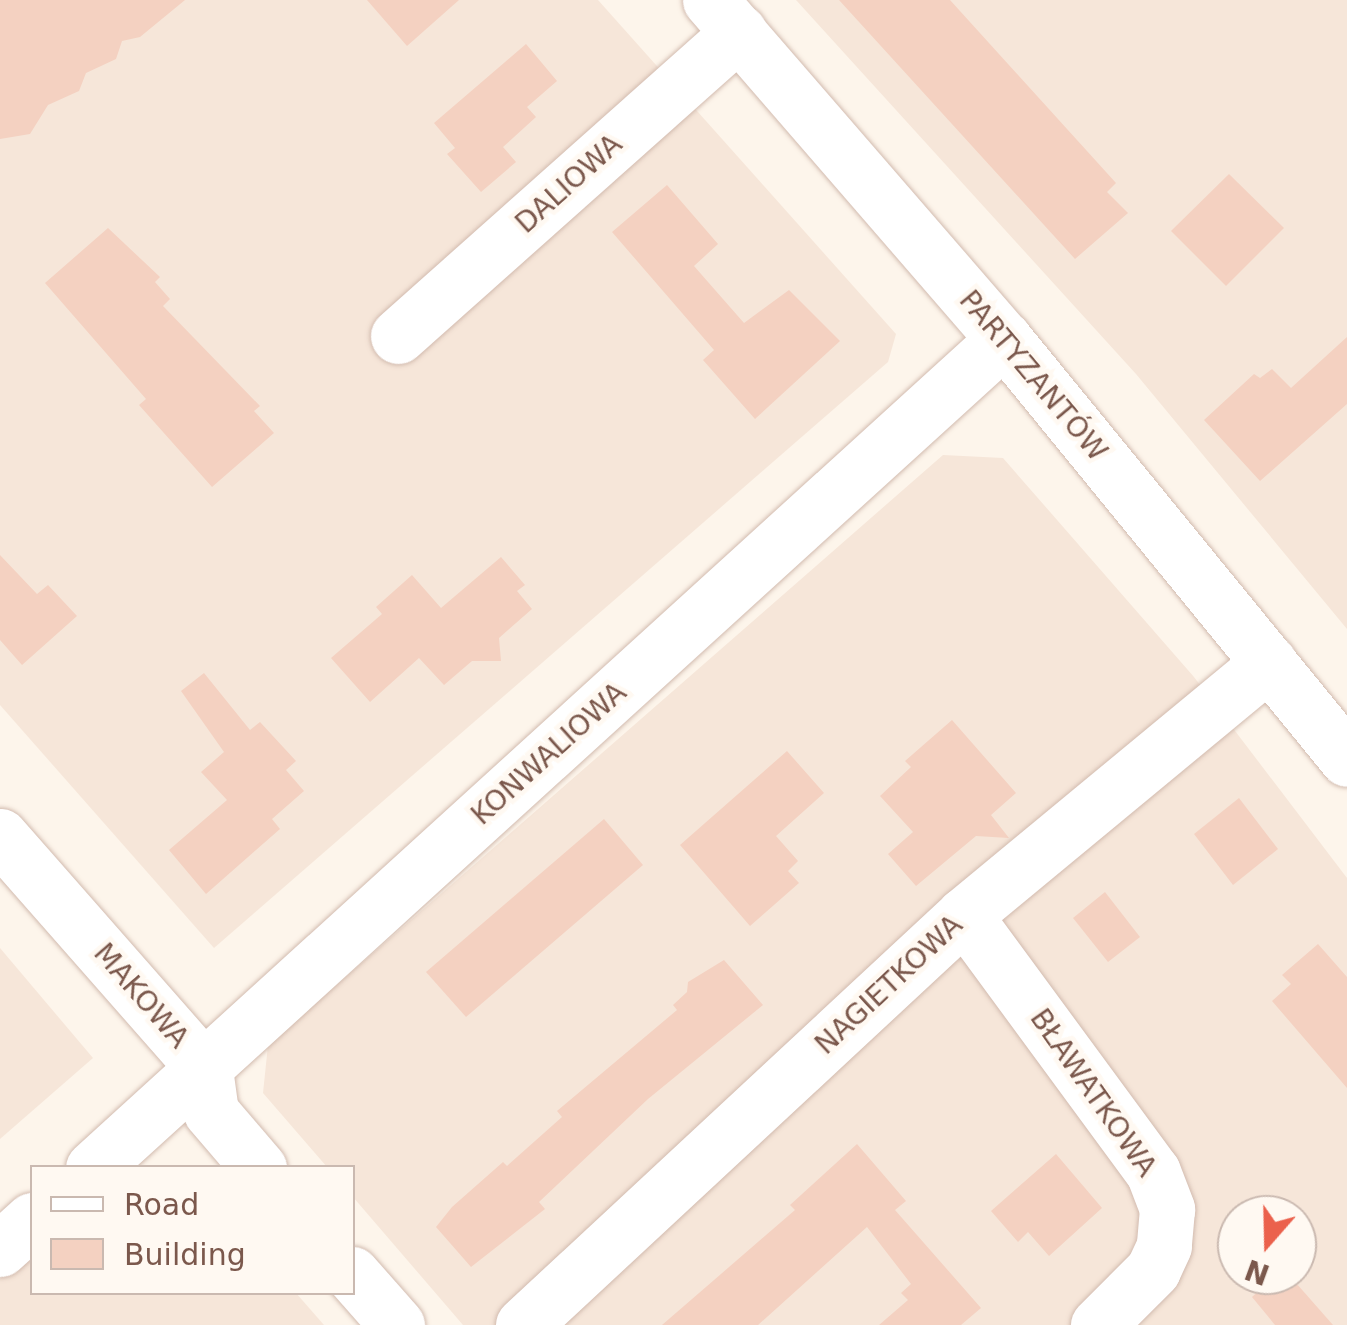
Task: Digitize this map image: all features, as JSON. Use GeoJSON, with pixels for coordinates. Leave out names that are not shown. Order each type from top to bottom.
{"type":"FeatureCollection","features":[{"type":"Feature","properties":{"kind":"street","name":"DALIOWA"},"geometry":{"type":"LineString","coordinates":[[398,336],[724,16]]}},
{"type":"Feature","properties":{"kind":"street","name":"PARTYZANTÓW"},"geometry":{"type":"LineString","coordinates":[[724,16],[1004,339],[1347,759]]}},
{"type":"Feature","properties":{"kind":"street","name":"KONWALIOWA"},"geometry":{"type":"LineString","coordinates":[[96,1165],[1004,339]]}},
{"type":"Feature","properties":{"kind":"street","name":"NAGIETKOWA"},"geometry":{"type":"LineString","coordinates":[[524,1325],[964,915],[1270,663]]}},
{"type":"Feature","properties":{"kind":"street","name":"MAKOWA"},"geometry":{"type":"LineString","coordinates":[[0,836],[205,1069],[211,1112],[257,1165]]}},
{"type":"Feature","properties":{"kind":"street","name":"BŁAWATKOWA"},"geometry":{"type":"LineString","coordinates":[[964,915],[1153,1172],[1167,1209],[1164,1246],[1153,1270],[1098,1325]]}},
{"type":"Feature","properties":{"kind":"street"},"geometry":{"type":"LineString","coordinates":[[0,1249],[30,1222]]}},
{"type":"Feature","properties":{"kind":"street"},"geometry":{"type":"LineString","coordinates":[[355,1277],[396,1325]]}},
{"type":"Feature","properties":{"kind":"shaded area"},"geometry":{"type":"Polygon","coordinates":[[[0,0],[598,0],[896,334],[888,362],[214,948],[0,705],[0,0]]]}},
{"type":"Feature","properties":{"kind":"shaded area"},"geometry":{"type":"Polygon","coordinates":[[[796,0],[1347,0],[1347,629],[1136,374],[796,0]]]}},
{"type":"Feature","properties":{"kind":"shaded area"},"geometry":{"type":"Polygon","coordinates":[[[943,455],[1003,458],[1194,677],[1347,878],[1347,1325],[463,1325],[355,1199],[355,1165],[325,1165],[263,1093],[268,1045],[943,455]]]}},
{"type":"Feature","properties":{"kind":"shaded area"},"geometry":{"type":"Polygon","coordinates":[[[0,948],[93,1058],[0,1139],[0,948]]]}},
{"type":"Feature","properties":{"kind":"shaded area"},"geometry":{"type":"Polygon","coordinates":[[[30,1253],[30,1295],[298,1295],[324,1325],[0,1325],[0,1279],[30,1253]]]}},
{"type":"Feature","properties":{"kind":"building"},"geometry":{"type":"Polygon","coordinates":[[[0,0],[185,0],[140,37],[122,41],[116,59],[86,73],[79,91],[48,105],[30,134],[0,139],[0,0]]]}},
{"type":"Feature","properties":{"kind":"building"},"geometry":{"type":"Polygon","coordinates":[[[367,0],[459,0],[407,46],[367,0]]]}},
{"type":"Feature","properties":{"kind":"building"},"geometry":{"type":"Polygon","coordinates":[[[839,0],[950,0],[1116,183],[1107,192],[1128,213],[1075,259],[839,0]]]}},
{"type":"Feature","properties":{"kind":"building"},"geometry":{"type":"Polygon","coordinates":[[[526,44],[557,81],[527,107],[536,117],[503,147],[516,162],[481,192],[447,154],[455,148],[434,123],[526,44]]]}},
{"type":"Feature","properties":{"kind":"building"},"geometry":{"type":"Polygon","coordinates":[[[1229,174],[1284,228],[1226,286],[1171,231],[1229,174]]]}},
{"type":"Feature","properties":{"kind":"building"},"geometry":{"type":"Polygon","coordinates":[[[667,185],[718,244],[694,266],[744,323],[789,290],[840,341],[755,419],[703,360],[714,350],[612,232],[667,185]]]}},
{"type":"Feature","properties":{"kind":"building"},"geometry":{"type":"Polygon","coordinates":[[[108,228],[160,277],[155,282],[170,299],[163,306],[260,406],[254,411],[274,433],[212,487],[139,405],[146,399],[45,283],[108,228]]]}},
{"type":"Feature","properties":{"kind":"building"},"geometry":{"type":"Polygon","coordinates":[[[1347,337],[1347,404],[1260,481],[1204,420],[1254,374],[1260,378],[1272,369],[1291,388],[1347,337]]]}},
{"type":"Feature","properties":{"kind":"building"},"geometry":{"type":"Polygon","coordinates":[[[0,555],[37,594],[48,585],[77,616],[22,665],[0,640],[0,555]]]}},
{"type":"Feature","properties":{"kind":"building"},"geometry":{"type":"Polygon","coordinates":[[[501,557],[525,585],[517,591],[532,609],[499,638],[501,661],[472,661],[444,685],[419,658],[370,702],[331,658],[382,614],[376,607],[412,575],[441,608],[501,557]]]}},
{"type":"Feature","properties":{"kind":"building"},"geometry":{"type":"Polygon","coordinates":[[[204,673],[250,730],[260,722],[296,761],[286,770],[304,791],[272,819],[280,829],[206,894],[169,850],[227,800],[201,772],[224,752],[181,691],[204,673]]]}},
{"type":"Feature","properties":{"kind":"building"},"geometry":{"type":"Polygon","coordinates":[[[952,720],[1016,793],[991,815],[1009,838],[976,836],[916,886],[888,854],[913,832],[880,796],[911,767],[905,761],[952,720]]]}},
{"type":"Feature","properties":{"kind":"building"},"geometry":{"type":"Polygon","coordinates":[[[787,751],[824,793],[776,836],[798,861],[788,871],[799,883],[750,926],[680,845],[787,751]]]}},
{"type":"Feature","properties":{"kind":"building"},"geometry":{"type":"Polygon","coordinates":[[[1239,798],[1278,849],[1233,885],[1194,834],[1239,798]]]}},
{"type":"Feature","properties":{"kind":"building"},"geometry":{"type":"Polygon","coordinates":[[[604,819],[643,865],[466,1017],[426,972],[604,819]]]}},
{"type":"Feature","properties":{"kind":"building"},"geometry":{"type":"Polygon","coordinates":[[[1105,892],[1140,937],[1108,962],[1073,918],[1105,892]]]}},
{"type":"Feature","properties":{"kind":"building"},"geometry":{"type":"Polygon","coordinates":[[[1318,944],[1347,977],[1347,1088],[1272,1001],[1291,984],[1282,975],[1318,944]]]}},
{"type":"Feature","properties":{"kind":"building"},"geometry":{"type":"Polygon","coordinates":[[[724,960],[763,1005],[648,1099],[539,1202],[545,1209],[471,1267],[436,1227],[452,1207],[503,1162],[507,1166],[562,1117],[557,1111],[677,1010],[673,1005],[687,992],[688,982],[724,960]]]}},
{"type":"Feature","properties":{"kind":"building"},"geometry":{"type":"Polygon","coordinates":[[[857,1144],[906,1201],[895,1210],[981,1308],[961,1325],[879,1325],[908,1300],[901,1293],[911,1284],[867,1227],[758,1325],[662,1325],[795,1210],[790,1205],[857,1144]]]}},
{"type":"Feature","properties":{"kind":"building"},"geometry":{"type":"Polygon","coordinates":[[[1056,1154],[1102,1208],[1049,1256],[1028,1232],[1018,1242],[991,1211],[1056,1154]]]}},
{"type":"Feature","properties":{"kind":"building"},"geometry":{"type":"Polygon","coordinates":[[[1307,1295],[1333,1325],[1275,1325],[1252,1297],[1307,1295]]]}}]}
